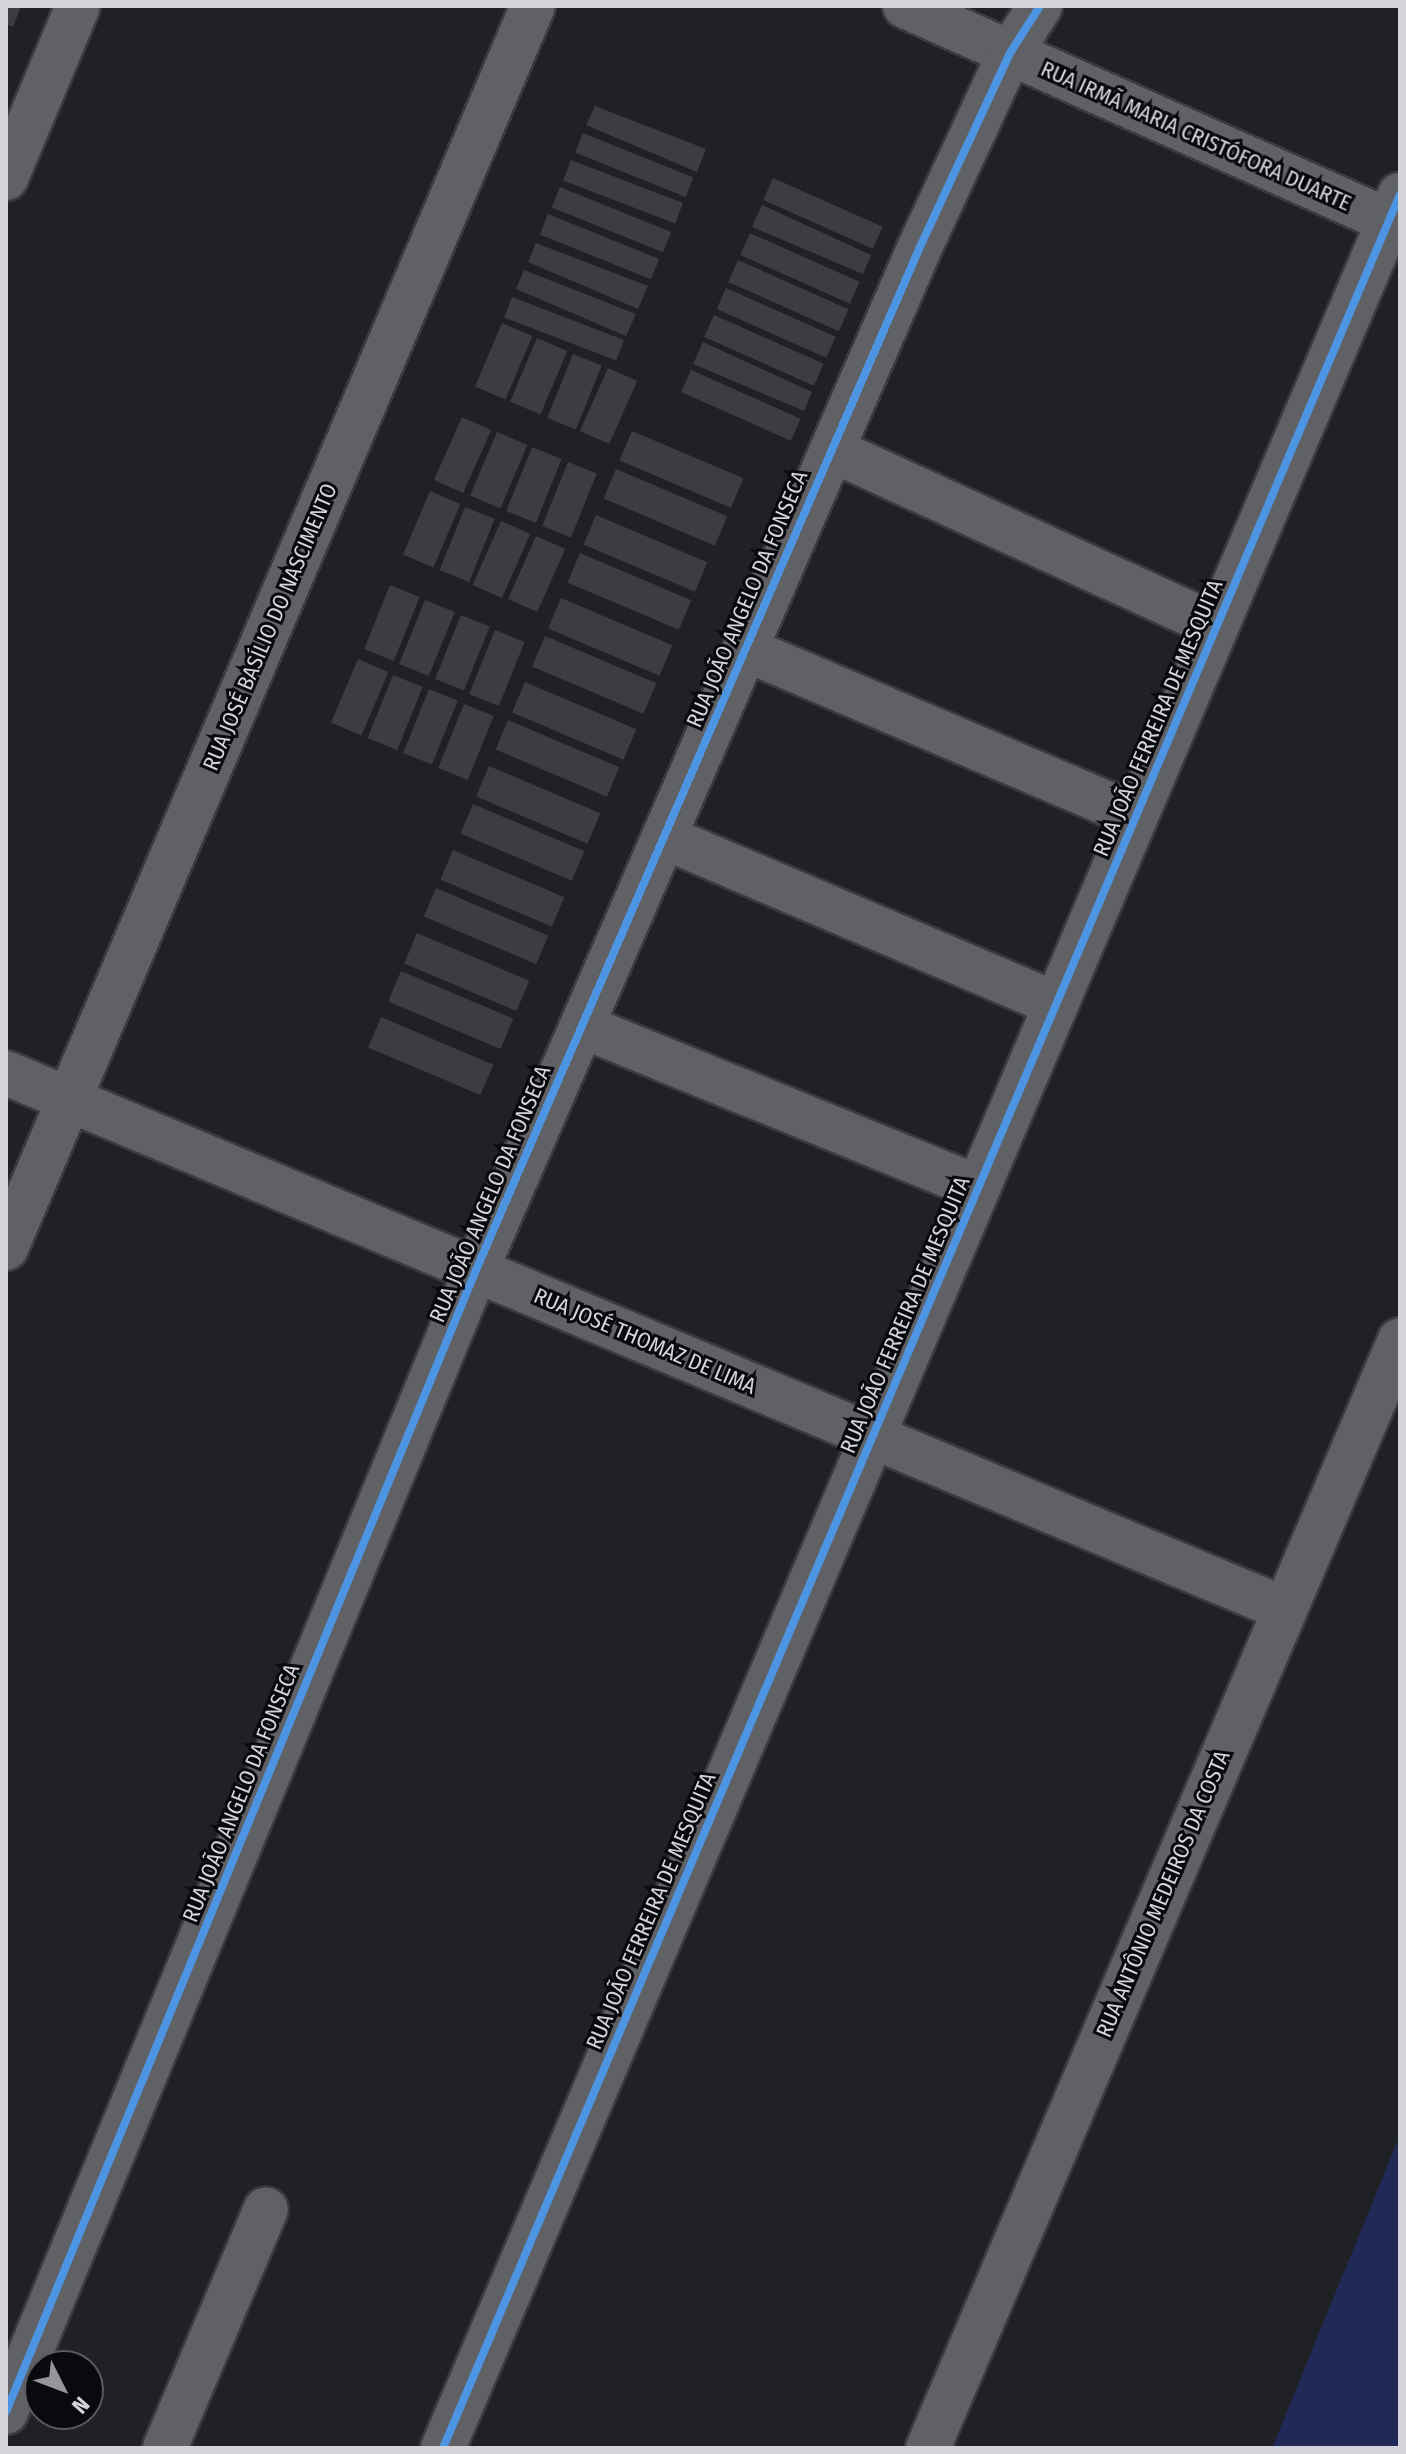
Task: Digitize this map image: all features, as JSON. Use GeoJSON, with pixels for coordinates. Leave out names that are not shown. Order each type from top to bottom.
{"type":"FeatureCollection","features":[{"type":"Feature","properties":{"kind":"street"},"geometry":{"type":"LineString","coordinates":[[6,178],[78,6]]}},
{"type":"Feature","properties":{"kind":"street","name":"RUA JOSÉ BASÍLIO DO NASCIMENTO"},"geometry":{"type":"LineString","coordinates":[[6,1248],[533,6]]}},
{"type":"Feature","properties":{"kind":"street","name":"RUA IRMÃ MARIA CRISTÓFORA DUARTE"},"geometry":{"type":"LineString","coordinates":[[905,6],[1396,214]]}},
{"type":"Feature","properties":{"kind":"street","name":"RUA JOÃO ANGELO DA FONSECA"},"geometry":{"type":"LineString","coordinates":[[6,2412],[476,1270],[832,450],[1010,53],[1040,6]]}},
{"type":"Feature","properties":{"kind":"street","name":"RUA JOÃO FERREIRA DE MESQUITA"},"geometry":{"type":"LineString","coordinates":[[443,2448],[1217,626],[1396,214]]}},
{"type":"Feature","properties":{"kind":"street"},"geometry":{"type":"LineString","coordinates":[[832,450],[1217,626]]}},
{"type":"Feature","properties":{"kind":"street"},"geometry":{"type":"LineString","coordinates":[[745,649],[1136,816]]}},
{"type":"Feature","properties":{"kind":"street"},"geometry":{"type":"LineString","coordinates":[[664,837],[1056,1004]]}},
{"type":"Feature","properties":{"kind":"street"},"geometry":{"type":"LineString","coordinates":[[582,1026],[978,1188]]}},
{"type":"Feature","properties":{"kind":"street","name":"RUA JOSÉ THOMAZ DE LIMA"},"geometry":{"type":"LineString","coordinates":[[6,1073],[1284,1609]]}},
{"type":"Feature","properties":{"kind":"street","name":"RUA ANTÔNIO MEDEIROS DA COSTA"},"geometry":{"type":"LineString","coordinates":[[928,2448],[1400,1340]]}},
{"type":"Feature","properties":{"kind":"street"},"geometry":{"type":"LineString","coordinates":[[165,2448],[266,2209]]}},
{"type":"Feature","properties":{"kind":"shaded area"},"geometry":{"type":"Polygon","coordinates":[[[1400,2135],[1400,2448],[1272,2448],[1400,2135]]]}},
{"type":"Feature","properties":{"kind":"building"},"geometry":{"type":"Polygon","coordinates":[[[6,6],[21,6],[13,27],[6,24],[6,6]]]}},
{"type":"Feature","properties":{"kind":"building"},"geometry":{"type":"Polygon","coordinates":[[[595,106],[706,149],[697,172],[586,125],[595,106]]]}},
{"type":"Feature","properties":{"kind":"building"},"geometry":{"type":"Polygon","coordinates":[[[583,133],[693,178],[685,197],[575,152],[583,133]]]}},
{"type":"Feature","properties":{"kind":"building"},"geometry":{"type":"Polygon","coordinates":[[[571,160],[683,203],[675,224],[563,181],[571,160]]]}},
{"type":"Feature","properties":{"kind":"building"},"geometry":{"type":"Polygon","coordinates":[[[773,178],[883,227],[873,249],[763,200],[773,178]]]}},
{"type":"Feature","properties":{"kind":"building"},"geometry":{"type":"Polygon","coordinates":[[[560,187],[671,232],[663,252],[552,207],[560,187]]]}},
{"type":"Feature","properties":{"kind":"building"},"geometry":{"type":"Polygon","coordinates":[[[762,205],[871,255],[863,274],[752,227],[762,205]]]}},
{"type":"Feature","properties":{"kind":"building"},"geometry":{"type":"Polygon","coordinates":[[[548,214],[659,259],[651,279],[540,234],[548,214]]]}},
{"type":"Feature","properties":{"kind":"building"},"geometry":{"type":"Polygon","coordinates":[[[750,233],[860,282],[850,304],[740,255],[750,233]]]}},
{"type":"Feature","properties":{"kind":"building"},"geometry":{"type":"Polygon","coordinates":[[[536,243],[648,286],[638,309],[528,262],[536,243]]]}},
{"type":"Feature","properties":{"kind":"building"},"geometry":{"type":"Polygon","coordinates":[[[738,260],[849,309],[839,331],[728,282],[738,260]]]}},
{"type":"Feature","properties":{"kind":"building"},"geometry":{"type":"Polygon","coordinates":[[[524,270],[636,314],[626,336],[516,289],[524,270]]]}},
{"type":"Feature","properties":{"kind":"building"},"geometry":{"type":"Polygon","coordinates":[[[726,288],[836,337],[826,358],[717,309],[726,288]]]}},
{"type":"Feature","properties":{"kind":"building"},"geometry":{"type":"Polygon","coordinates":[[[512,297],[624,340],[616,361],[504,318],[512,297]]]}},
{"type":"Feature","properties":{"kind":"building"},"geometry":{"type":"Polygon","coordinates":[[[714,315],[824,364],[814,386],[704,337],[714,315]]]}},
{"type":"Feature","properties":{"kind":"building"},"geometry":{"type":"Polygon","coordinates":[[[502,323],[532,336],[505,399],[475,387],[502,323]]]}},
{"type":"Feature","properties":{"kind":"building"},"geometry":{"type":"Polygon","coordinates":[[[537,338],[567,351],[540,414],[510,402],[537,338]]]}},
{"type":"Feature","properties":{"kind":"building"},"geometry":{"type":"Polygon","coordinates":[[[703,342],[812,392],[804,411],[693,364],[703,342]]]}},
{"type":"Feature","properties":{"kind":"building"},"geometry":{"type":"Polygon","coordinates":[[[573,354],[602,366],[576,430],[547,418],[573,354]]]}},
{"type":"Feature","properties":{"kind":"building"},"geometry":{"type":"Polygon","coordinates":[[[608,368],[637,381],[609,444],[580,431],[608,368]]]}},
{"type":"Feature","properties":{"kind":"building"},"geometry":{"type":"Polygon","coordinates":[[[691,370],[801,419],[791,441],[681,392],[691,370]]]}},
{"type":"Feature","properties":{"kind":"building"},"geometry":{"type":"Polygon","coordinates":[[[462,417],[491,430],[463,493],[434,480],[462,417]]]}},
{"type":"Feature","properties":{"kind":"building"},"geometry":{"type":"Polygon","coordinates":[[[632,431],[743,478],[731,508],[619,460],[632,431]]]}},
{"type":"Feature","properties":{"kind":"building"},"geometry":{"type":"Polygon","coordinates":[[[497,432],[527,445],[500,508],[470,496],[497,432]]]}},
{"type":"Feature","properties":{"kind":"building"},"geometry":{"type":"Polygon","coordinates":[[[532,447],[562,459],[536,523],[506,511],[532,447]]]}},
{"type":"Feature","properties":{"kind":"building"},"geometry":{"type":"Polygon","coordinates":[[[568,462],[597,474],[571,538],[542,526],[568,462]]]}},
{"type":"Feature","properties":{"kind":"building"},"geometry":{"type":"Polygon","coordinates":[[[616,469],[727,516],[715,546],[603,498],[616,469]]]}},
{"type":"Feature","properties":{"kind":"building"},"geometry":{"type":"Polygon","coordinates":[[[430,491],[460,504],[433,567],[403,555],[430,491]]]}},
{"type":"Feature","properties":{"kind":"building"},"geometry":{"type":"Polygon","coordinates":[[[465,507],[495,519],[469,582],[440,570],[465,507]]]}},
{"type":"Feature","properties":{"kind":"building"},"geometry":{"type":"Polygon","coordinates":[[[596,515],[707,562],[695,592],[583,544],[596,515]]]}},
{"type":"Feature","properties":{"kind":"building"},"geometry":{"type":"Polygon","coordinates":[[[501,521],[530,534],[502,598],[473,585],[501,521]]]}},
{"type":"Feature","properties":{"kind":"building"},"geometry":{"type":"Polygon","coordinates":[[[536,536],[565,549],[537,612],[508,599],[536,536]]]}},
{"type":"Feature","properties":{"kind":"building"},"geometry":{"type":"Polygon","coordinates":[[[580,553],[691,600],[679,630],[567,582],[580,553]]]}},
{"type":"Feature","properties":{"kind":"building"},"geometry":{"type":"Polygon","coordinates":[[[390,585],[420,597],[394,661],[364,649],[390,585]]]}},
{"type":"Feature","properties":{"kind":"building"},"geometry":{"type":"Polygon","coordinates":[[[561,598],[672,645],[659,676],[548,628],[561,598]]]}},
{"type":"Feature","properties":{"kind":"building"},"geometry":{"type":"Polygon","coordinates":[[[425,600],[455,612],[429,676],[399,664],[425,600]]]}},
{"type":"Feature","properties":{"kind":"building"},"geometry":{"type":"Polygon","coordinates":[[[461,615],[490,627],[464,691],[435,679],[461,615]]]}},
{"type":"Feature","properties":{"kind":"building"},"geometry":{"type":"Polygon","coordinates":[[[495,630],[525,642],[499,706],[469,694],[495,630]]]}},
{"type":"Feature","properties":{"kind":"building"},"geometry":{"type":"Polygon","coordinates":[[[545,636],[656,683],[643,714],[532,666],[545,636]]]}},
{"type":"Feature","properties":{"kind":"building"},"geometry":{"type":"Polygon","coordinates":[[[358,659],[388,672],[361,735],[331,723],[358,659]]]}},
{"type":"Feature","properties":{"kind":"building"},"geometry":{"type":"Polygon","coordinates":[[[393,675],[423,687],[397,750],[368,738],[393,675]]]}},
{"type":"Feature","properties":{"kind":"building"},"geometry":{"type":"Polygon","coordinates":[[[525,682],[636,729],[623,760],[512,712],[525,682]]]}},
{"type":"Feature","properties":{"kind":"building"},"geometry":{"type":"Polygon","coordinates":[[[429,689],[458,701],[432,765],[403,753],[429,689]]]}},
{"type":"Feature","properties":{"kind":"building"},"geometry":{"type":"Polygon","coordinates":[[[464,704],[494,716],[468,780],[438,768],[464,704]]]}},
{"type":"Feature","properties":{"kind":"building"},"geometry":{"type":"Polygon","coordinates":[[[508,720],[619,767],[607,797],[495,749],[508,720]]]}},
{"type":"Feature","properties":{"kind":"building"},"geometry":{"type":"Polygon","coordinates":[[[489,766],[600,813],[587,844],[476,796],[489,766]]]}},
{"type":"Feature","properties":{"kind":"building"},"geometry":{"type":"Polygon","coordinates":[[[473,804],[584,851],[572,881],[460,833],[473,804]]]}},
{"type":"Feature","properties":{"kind":"building"},"geometry":{"type":"Polygon","coordinates":[[[453,850],[564,897],[552,927],[440,879],[453,850]]]}},
{"type":"Feature","properties":{"kind":"building"},"geometry":{"type":"Polygon","coordinates":[[[436,888],[548,936],[536,964],[424,917],[436,888]]]}},
{"type":"Feature","properties":{"kind":"building"},"geometry":{"type":"Polygon","coordinates":[[[417,933],[529,981],[516,1011],[404,963],[417,933]]]}},
{"type":"Feature","properties":{"kind":"building"},"geometry":{"type":"Polygon","coordinates":[[[401,971],[513,1019],[500,1049],[388,1001],[401,971]]]}},
{"type":"Feature","properties":{"kind":"building"},"geometry":{"type":"Polygon","coordinates":[[[381,1017],[493,1065],[480,1095],[368,1047],[381,1017]]]}},
{"type":"Feature","properties":{"kind":"cycle path"},"geometry":{"type":"LineString","coordinates":[[6,2412],[476,1270],[919,249],[1010,53],[1040,6]]}},
{"type":"Feature","properties":{"kind":"cycle path"},"geometry":{"type":"LineString","coordinates":[[443,2448],[1400,195]]}}]}
